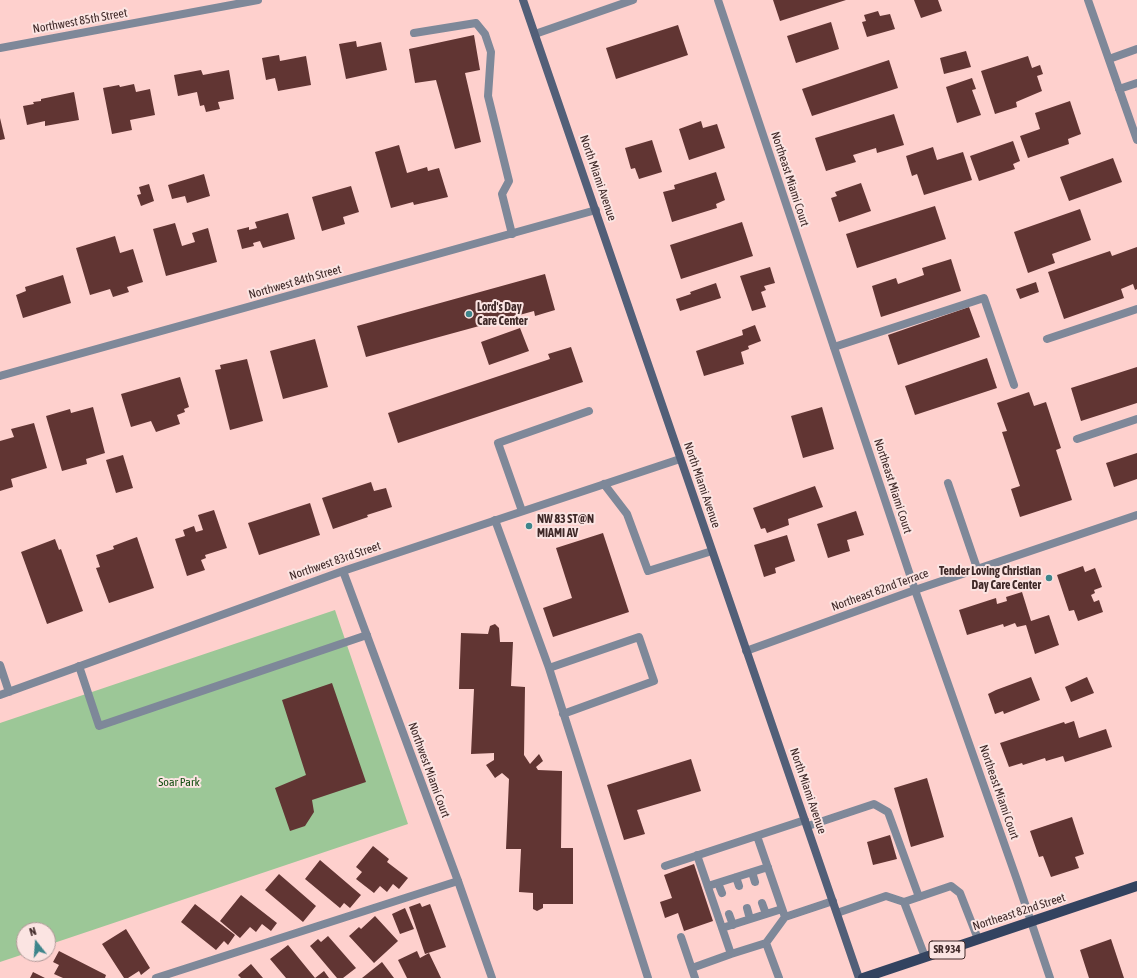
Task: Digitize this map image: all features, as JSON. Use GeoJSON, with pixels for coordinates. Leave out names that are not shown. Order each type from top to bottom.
{"type":"FeatureCollection","features":[{"type":"Feature","properties":{"kind":"main road","name":"North Miami Avenue"},"geometry":{"type":"LineString","coordinates":[[523,0],[859,978]]}},
{"type":"Feature","properties":{"kind":"main road","name":"Northeast 82nd Street"},"geometry":{"type":"LineString","coordinates":[[863,978],[1137,886]]}},
{"type":"Feature","properties":{"kind":"street","name":"Northwest 85th Street"},"geometry":{"type":"LineString","coordinates":[[0,48],[258,0]]}},
{"type":"Feature","properties":{"kind":"street"},"geometry":{"type":"LineString","coordinates":[[535,34],[633,0]]}},
{"type":"Feature","properties":{"kind":"street","name":"Northeast Miami Court"},"geometry":{"type":"LineString","coordinates":[[718,0],[914,590],[1017,880],[1050,978]]}},
{"type":"Feature","properties":{"kind":"street"},"geometry":{"type":"LineString","coordinates":[[1088,0],[1137,140]]}},
{"type":"Feature","properties":{"kind":"street"},"geometry":{"type":"LineString","coordinates":[[414,34],[476,23],[485,34],[491,52],[488,96],[509,181],[502,194],[512,234]]}},
{"type":"Feature","properties":{"kind":"street"},"geometry":{"type":"LineString","coordinates":[[1109,59],[1137,49]]}},
{"type":"Feature","properties":{"kind":"street"},"geometry":{"type":"LineString","coordinates":[[1119,89],[1137,83]]}},
{"type":"Feature","properties":{"kind":"street","name":"Northwest 84th Street"},"geometry":{"type":"LineString","coordinates":[[0,376],[596,210]]}},
{"type":"Feature","properties":{"kind":"street"},"geometry":{"type":"LineString","coordinates":[[834,348],[984,298],[1014,385]]}},
{"type":"Feature","properties":{"kind":"street"},"geometry":{"type":"LineString","coordinates":[[1047,339],[1137,309]]}},
{"type":"Feature","properties":{"kind":"street"},"geometry":{"type":"LineString","coordinates":[[522,511],[498,443],[589,412]]}},
{"type":"Feature","properties":{"kind":"street"},"geometry":{"type":"LineString","coordinates":[[1077,439],[1137,419]]}},
{"type":"Feature","properties":{"kind":"street","name":"Northwest 83rd Street"},"geometry":{"type":"LineString","coordinates":[[0,695],[342,571],[680,459]]}},
{"type":"Feature","properties":{"kind":"street"},"geometry":{"type":"LineString","coordinates":[[948,483],[977,568]]}},
{"type":"Feature","properties":{"kind":"street"},"geometry":{"type":"LineString","coordinates":[[604,484],[627,514],[648,571],[712,551]]}},
{"type":"Feature","properties":{"kind":"street","name":"Northeast 82nd Terrace"},"geometry":{"type":"LineString","coordinates":[[746,651],[977,568],[1137,515]]}},
{"type":"Feature","properties":{"kind":"street"},"geometry":{"type":"LineString","coordinates":[[495,520],[550,668],[563,714],[648,978]]}},
{"type":"Feature","properties":{"kind":"street","name":"Northwest Miami Court"},"geometry":{"type":"LineString","coordinates":[[342,571],[458,881],[492,978]]}},
{"type":"Feature","properties":{"kind":"street"},"geometry":{"type":"LineString","coordinates":[[79,666],[99,726],[367,635]]}},
{"type":"Feature","properties":{"kind":"street"},"geometry":{"type":"LineString","coordinates":[[550,668],[639,637],[654,681],[563,714]]}},
{"type":"Feature","properties":{"kind":"street"},"geometry":{"type":"LineString","coordinates":[[0,665],[9,692]]}},
{"type":"Feature","properties":{"kind":"street"},"geometry":{"type":"LineString","coordinates":[[665,866],[757,836],[874,804],[888,812],[919,897]]}},
{"type":"Feature","properties":{"kind":"street"},"geometry":{"type":"LineString","coordinates":[[757,836],[785,917]]}},
{"type":"Feature","properties":{"kind":"street"},"geometry":{"type":"LineString","coordinates":[[697,855],[731,954]]}},
{"type":"Feature","properties":{"kind":"street"},"geometry":{"type":"LineString","coordinates":[[708,886],[768,867]]}},
{"type":"Feature","properties":{"kind":"street"},"geometry":{"type":"LineString","coordinates":[[752,872],[755,882]]}},
{"type":"Feature","properties":{"kind":"street"},"geometry":{"type":"LineString","coordinates":[[736,878],[739,886]]}},
{"type":"Feature","properties":{"kind":"street"},"geometry":{"type":"LineString","coordinates":[[156,978],[458,881]]}},
{"type":"Feature","properties":{"kind":"street"},"geometry":{"type":"LineString","coordinates":[[718,883],[722,893]]}},
{"type":"Feature","properties":{"kind":"street"},"geometry":{"type":"LineString","coordinates":[[837,913],[886,896],[904,902],[951,886],[960,893],[978,939]]}},
{"type":"Feature","properties":{"kind":"street"},"geometry":{"type":"LineString","coordinates":[[692,968],[766,943],[785,917],[833,901]]}},
{"type":"Feature","properties":{"kind":"street"},"geometry":{"type":"LineString","coordinates":[[762,902],[766,914]]}},
{"type":"Feature","properties":{"kind":"street"},"geometry":{"type":"LineString","coordinates":[[904,902],[925,957]]}},
{"type":"Feature","properties":{"kind":"street"},"geometry":{"type":"LineString","coordinates":[[747,908],[750,919]]}},
{"type":"Feature","properties":{"kind":"street"},"geometry":{"type":"LineString","coordinates":[[722,928],[782,909]]}},
{"type":"Feature","properties":{"kind":"street"},"geometry":{"type":"LineString","coordinates":[[729,914],[733,925]]}},
{"type":"Feature","properties":{"kind":"street"},"geometry":{"type":"LineString","coordinates":[[680,937],[695,978]]}},
{"type":"Feature","properties":{"kind":"street"},"geometry":{"type":"LineString","coordinates":[[766,943],[779,978]]}},
{"type":"Feature","properties":{"kind":"green space","name":"Soar Park"},"geometry":{"type":"Polygon","coordinates":[[[335,610],[408,824],[56,942],[56,922],[16,922],[16,957],[0,962],[0,723],[335,610]]]}},
{"type":"Feature","properties":{"kind":"building"},"geometry":{"type":"Polygon","coordinates":[[[773,0],[846,0],[780,21],[773,0]]]}},
{"type":"Feature","properties":{"kind":"building"},"geometry":{"type":"Polygon","coordinates":[[[914,0],[938,0],[942,11],[921,18],[914,0]]]}},
{"type":"Feature","properties":{"kind":"building"},"geometry":{"type":"Polygon","coordinates":[[[878,11],[880,16],[890,14],[895,29],[867,37],[862,22],[866,21],[864,15],[878,11]]]}},
{"type":"Feature","properties":{"kind":"building"},"geometry":{"type":"Polygon","coordinates":[[[831,22],[839,49],[796,63],[787,36],[831,22]]]}},
{"type":"Feature","properties":{"kind":"building"},"geometry":{"type":"Polygon","coordinates":[[[678,25],[688,55],[616,79],[606,48],[678,25]]]}},
{"type":"Feature","properties":{"kind":"building"},"geometry":{"type":"Polygon","coordinates":[[[474,35],[480,70],[465,73],[481,142],[455,149],[436,80],[415,83],[409,49],[474,35]]]}},
{"type":"Feature","properties":{"kind":"building"},"geometry":{"type":"Polygon","coordinates":[[[356,41],[357,47],[381,42],[387,70],[346,79],[339,44],[356,41]]]}},
{"type":"Feature","properties":{"kind":"building"},"geometry":{"type":"Polygon","coordinates":[[[966,51],[971,67],[944,74],[940,58],[966,51]]]}},
{"type":"Feature","properties":{"kind":"building"},"geometry":{"type":"Polygon","coordinates":[[[279,55],[280,61],[306,56],[311,85],[278,91],[275,78],[266,80],[262,58],[279,55]]]}},
{"type":"Feature","properties":{"kind":"building"},"geometry":{"type":"Polygon","coordinates":[[[1028,56],[1032,68],[1040,65],[1043,74],[1037,76],[1042,91],[1016,102],[1017,107],[995,114],[981,71],[1028,56]]]}},
{"type":"Feature","properties":{"kind":"building"},"geometry":{"type":"Polygon","coordinates":[[[889,60],[898,88],[812,116],[802,89],[889,60]]]}},
{"type":"Feature","properties":{"kind":"building"},"geometry":{"type":"Polygon","coordinates":[[[201,70],[203,75],[229,70],[234,99],[218,102],[220,109],[206,112],[204,105],[200,106],[197,92],[178,96],[174,75],[201,70]]]}},
{"type":"Feature","properties":{"kind":"building"},"geometry":{"type":"Polygon","coordinates":[[[972,78],[976,89],[972,90],[981,115],[957,123],[946,87],[972,78]]]}},
{"type":"Feature","properties":{"kind":"building"},"geometry":{"type":"Polygon","coordinates":[[[134,84],[136,92],[150,89],[155,115],[130,120],[132,130],[112,134],[103,88],[134,84]]]}},
{"type":"Feature","properties":{"kind":"building"},"geometry":{"type":"Polygon","coordinates":[[[74,92],[79,120],[45,126],[45,121],[27,125],[23,106],[34,104],[33,102],[41,101],[41,99],[74,92]]]}},
{"type":"Feature","properties":{"kind":"building"},"geometry":{"type":"Polygon","coordinates":[[[1070,101],[1081,134],[1068,139],[1069,144],[1028,158],[1020,136],[1040,129],[1035,113],[1070,101]]]}},
{"type":"Feature","properties":{"kind":"building"},"geometry":{"type":"Polygon","coordinates":[[[894,114],[904,145],[877,153],[876,148],[853,155],[856,162],[826,171],[815,138],[894,114]]]}},
{"type":"Feature","properties":{"kind":"building"},"geometry":{"type":"Polygon","coordinates":[[[0,118],[5,139],[0,140],[0,118]]]}},
{"type":"Feature","properties":{"kind":"building"},"geometry":{"type":"Polygon","coordinates":[[[701,121],[703,128],[717,124],[725,148],[689,160],[679,129],[701,121]]]}},
{"type":"Feature","properties":{"kind":"building"},"geometry":{"type":"Polygon","coordinates":[[[652,140],[662,172],[639,179],[635,168],[631,169],[625,148],[652,140]]]}},
{"type":"Feature","properties":{"kind":"building"},"geometry":{"type":"Polygon","coordinates":[[[1013,141],[1020,161],[1013,164],[1015,169],[979,181],[970,156],[1013,141]]]}},
{"type":"Feature","properties":{"kind":"building"},"geometry":{"type":"Polygon","coordinates":[[[399,145],[407,173],[427,167],[428,171],[439,168],[448,197],[414,205],[413,202],[391,208],[375,152],[399,145]]]}},
{"type":"Feature","properties":{"kind":"building"},"geometry":{"type":"Polygon","coordinates":[[[933,147],[937,160],[963,152],[972,180],[924,195],[917,174],[912,176],[906,156],[933,147]]]}},
{"type":"Feature","properties":{"kind":"building"},"geometry":{"type":"Polygon","coordinates":[[[1113,158],[1122,182],[1069,201],[1060,177],[1113,158]]]}},
{"type":"Feature","properties":{"kind":"building"},"geometry":{"type":"Polygon","coordinates":[[[716,172],[725,200],[716,204],[717,208],[672,222],[663,192],[675,189],[674,185],[716,172]]]}},
{"type":"Feature","properties":{"kind":"building"},"geometry":{"type":"Polygon","coordinates":[[[204,174],[210,196],[187,203],[185,196],[172,199],[168,185],[204,174]]]}},
{"type":"Feature","properties":{"kind":"building"},"geometry":{"type":"Polygon","coordinates":[[[861,183],[871,211],[839,222],[831,198],[837,196],[835,192],[861,183]]]}},
{"type":"Feature","properties":{"kind":"building"},"geometry":{"type":"Polygon","coordinates":[[[149,184],[154,201],[141,206],[137,195],[141,194],[139,187],[149,184]]]}},
{"type":"Feature","properties":{"kind":"building"},"geometry":{"type":"Polygon","coordinates":[[[351,186],[359,212],[343,217],[345,224],[322,231],[312,197],[351,186]]]}},
{"type":"Feature","properties":{"kind":"building"},"geometry":{"type":"Polygon","coordinates":[[[935,206],[946,239],[857,268],[846,234],[935,206]]]}},
{"type":"Feature","properties":{"kind":"building"},"geometry":{"type":"Polygon","coordinates":[[[1080,209],[1091,240],[1052,254],[1055,263],[1028,273],[1014,232],[1080,209]]]}},
{"type":"Feature","properties":{"kind":"building"},"geometry":{"type":"Polygon","coordinates":[[[288,213],[295,239],[263,248],[260,241],[253,243],[254,246],[242,249],[237,230],[249,227],[249,230],[257,228],[255,222],[288,213]]]}},
{"type":"Feature","properties":{"kind":"building"},"geometry":{"type":"Polygon","coordinates":[[[742,222],[753,256],[681,279],[670,245],[742,222]]]}},
{"type":"Feature","properties":{"kind":"building"},"geometry":{"type":"Polygon","coordinates":[[[175,223],[182,246],[195,242],[192,233],[208,228],[217,262],[166,276],[153,229],[175,223]]]}},
{"type":"Feature","properties":{"kind":"building"},"geometry":{"type":"Polygon","coordinates":[[[115,236],[120,253],[133,249],[143,282],[127,287],[129,292],[113,297],[110,289],[90,295],[76,248],[115,236]]]}},
{"type":"Feature","properties":{"kind":"building"},"geometry":{"type":"Polygon","coordinates":[[[1137,247],[1137,289],[1135,290],[1133,284],[1121,289],[1124,298],[1064,319],[1048,272],[1110,251],[1112,256],[1137,247]]]}},
{"type":"Feature","properties":{"kind":"building"},"geometry":{"type":"Polygon","coordinates":[[[951,259],[961,291],[881,317],[872,286],[896,278],[898,284],[924,275],[922,268],[951,259]]]}},
{"type":"Feature","properties":{"kind":"building"},"geometry":{"type":"Polygon","coordinates":[[[770,267],[775,283],[764,286],[766,290],[761,292],[766,307],[752,311],[740,276],[770,267]]]}},
{"type":"Feature","properties":{"kind":"building"},"geometry":{"type":"Polygon","coordinates":[[[545,274],[555,310],[535,316],[534,311],[366,357],[357,326],[545,274]]]}},
{"type":"Feature","properties":{"kind":"building"},"geometry":{"type":"Polygon","coordinates":[[[63,275],[71,303],[23,318],[16,295],[26,291],[25,287],[63,275]]]}},
{"type":"Feature","properties":{"kind":"building"},"geometry":{"type":"Polygon","coordinates":[[[1036,282],[1039,292],[1020,299],[1016,289],[1036,282]]]}},
{"type":"Feature","properties":{"kind":"building"},"geometry":{"type":"Polygon","coordinates":[[[716,283],[721,298],[680,311],[676,299],[691,294],[690,292],[716,283]]]}},
{"type":"Feature","properties":{"kind":"building"},"geometry":{"type":"Polygon","coordinates":[[[969,307],[980,337],[898,365],[888,335],[969,307]]]}},
{"type":"Feature","properties":{"kind":"building"},"geometry":{"type":"Polygon","coordinates":[[[755,325],[761,341],[748,346],[749,349],[741,352],[744,364],[704,376],[696,351],[743,335],[742,330],[755,325]]]}},
{"type":"Feature","properties":{"kind":"building"},"geometry":{"type":"Polygon","coordinates":[[[520,328],[529,351],[489,365],[481,342],[520,328]]]}},
{"type":"Feature","properties":{"kind":"building"},"geometry":{"type":"Polygon","coordinates":[[[315,339],[328,387],[283,399],[270,351],[315,339]]]}},
{"type":"Feature","properties":{"kind":"building"},"geometry":{"type":"Polygon","coordinates":[[[571,347],[583,382],[398,443],[388,413],[550,359],[548,354],[571,347]]]}},
{"type":"Feature","properties":{"kind":"building"},"geometry":{"type":"Polygon","coordinates":[[[987,358],[997,388],[915,415],[905,386],[987,358]]]}},
{"type":"Feature","properties":{"kind":"building"},"geometry":{"type":"Polygon","coordinates":[[[247,359],[263,421],[230,430],[215,370],[221,369],[220,365],[247,359]]]}},
{"type":"Feature","properties":{"kind":"building"},"geometry":{"type":"Polygon","coordinates":[[[1137,367],[1137,403],[1081,421],[1071,388],[1137,367]]]}},
{"type":"Feature","properties":{"kind":"building"},"geometry":{"type":"Polygon","coordinates":[[[180,377],[189,407],[184,409],[185,412],[177,415],[180,424],[156,432],[151,421],[131,427],[121,394],[180,377]]]}},
{"type":"Feature","properties":{"kind":"building"},"geometry":{"type":"Polygon","coordinates":[[[1029,392],[1034,406],[1046,402],[1061,448],[1056,450],[1072,500],[1020,517],[1011,489],[1020,486],[1002,432],[1007,431],[997,403],[1029,392]]]}},
{"type":"Feature","properties":{"kind":"building"},"geometry":{"type":"Polygon","coordinates":[[[93,407],[105,453],[86,459],[87,464],[62,471],[46,416],[70,409],[71,413],[93,407]]]}},
{"type":"Feature","properties":{"kind":"building"},"geometry":{"type":"Polygon","coordinates":[[[822,407],[834,449],[803,458],[791,416],[822,407]]]}},
{"type":"Feature","properties":{"kind":"building"},"geometry":{"type":"Polygon","coordinates":[[[34,423],[47,468],[11,479],[13,487],[0,491],[0,441],[14,437],[11,429],[34,423]]]}},
{"type":"Feature","properties":{"kind":"building"},"geometry":{"type":"Polygon","coordinates":[[[1137,453],[1137,479],[1114,487],[1106,463],[1137,453]]]}},
{"type":"Feature","properties":{"kind":"building"},"geometry":{"type":"Polygon","coordinates":[[[123,455],[133,488],[116,493],[106,460],[123,455]]]}},
{"type":"Feature","properties":{"kind":"building"},"geometry":{"type":"Polygon","coordinates":[[[371,482],[374,491],[386,488],[392,507],[367,515],[368,517],[333,529],[322,498],[371,482]]]}},
{"type":"Feature","properties":{"kind":"building"},"geometry":{"type":"Polygon","coordinates":[[[815,486],[823,507],[788,519],[789,525],[767,533],[765,528],[761,529],[753,508],[815,486]]]}},
{"type":"Feature","properties":{"kind":"building"},"geometry":{"type":"Polygon","coordinates":[[[310,503],[320,535],[259,555],[248,523],[310,503]]]}},
{"type":"Feature","properties":{"kind":"building"},"geometry":{"type":"Polygon","coordinates":[[[214,510],[227,548],[205,555],[206,558],[201,560],[205,570],[187,576],[175,539],[185,536],[183,530],[194,526],[196,532],[203,530],[198,515],[214,510]]]}},
{"type":"Feature","properties":{"kind":"building"},"geometry":{"type":"Polygon","coordinates":[[[856,511],[864,535],[847,540],[850,551],[828,558],[817,524],[856,511]]]}},
{"type":"Feature","properties":{"kind":"building"},"geometry":{"type":"Polygon","coordinates":[[[603,533],[629,612],[553,637],[543,608],[572,598],[556,548],[603,533]]]}},
{"type":"Feature","properties":{"kind":"building"},"geometry":{"type":"Polygon","coordinates":[[[787,535],[795,561],[775,568],[776,573],[764,577],[754,545],[787,535]]]}},
{"type":"Feature","properties":{"kind":"building"},"geometry":{"type":"Polygon","coordinates":[[[137,537],[154,588],[109,603],[96,568],[100,567],[96,555],[114,549],[113,546],[137,537]]]}},
{"type":"Feature","properties":{"kind":"building"},"geometry":{"type":"Polygon","coordinates":[[[55,539],[59,550],[61,549],[83,611],[47,624],[21,552],[55,539]]]}},
{"type":"Feature","properties":{"kind":"building"},"geometry":{"type":"Polygon","coordinates":[[[1083,566],[1085,572],[1095,568],[1102,587],[1094,590],[1095,593],[1091,595],[1094,602],[1099,600],[1103,612],[1078,621],[1074,610],[1069,611],[1057,575],[1083,566]]]}},
{"type":"Feature","properties":{"kind":"building"},"geometry":{"type":"Polygon","coordinates":[[[1022,592],[1031,621],[1049,615],[1059,645],[1035,654],[1026,625],[1017,627],[1015,623],[1004,627],[1003,624],[967,635],[959,610],[996,598],[997,604],[1007,601],[1006,597],[1022,592]]]}},
{"type":"Feature","properties":{"kind":"building"},"geometry":{"type":"Polygon","coordinates":[[[495,624],[499,628],[500,642],[513,642],[511,686],[525,687],[524,755],[530,764],[539,754],[543,761],[536,767],[538,770],[562,771],[561,848],[573,848],[573,904],[543,904],[543,908],[537,911],[533,909],[533,893],[519,892],[521,849],[506,849],[509,779],[502,773],[495,778],[486,765],[494,760],[494,753],[471,754],[474,689],[459,689],[461,633],[488,634],[490,626],[495,624]]]}},
{"type":"Feature","properties":{"kind":"building"},"geometry":{"type":"Polygon","coordinates":[[[1031,677],[1040,700],[1004,714],[1003,711],[995,714],[988,694],[1031,677]]]}},
{"type":"Feature","properties":{"kind":"building"},"geometry":{"type":"Polygon","coordinates":[[[1087,677],[1094,693],[1071,702],[1065,687],[1087,677]]]}},
{"type":"Feature","properties":{"kind":"building"},"geometry":{"type":"Polygon","coordinates":[[[332,683],[366,782],[312,800],[314,812],[305,826],[290,831],[275,788],[306,775],[282,700],[332,683]]]}},
{"type":"Feature","properties":{"kind":"building"},"geometry":{"type":"Polygon","coordinates":[[[1074,721],[1079,738],[1106,729],[1112,747],[1065,762],[1063,756],[1046,761],[1045,758],[1023,765],[1022,763],[1009,767],[1000,743],[1064,722],[1065,724],[1074,721]]]}},
{"type":"Feature","properties":{"kind":"building"},"geometry":{"type":"Polygon","coordinates":[[[691,759],[701,791],[637,810],[645,834],[624,840],[607,785],[691,759]]]}},
{"type":"Feature","properties":{"kind":"building"},"geometry":{"type":"Polygon","coordinates":[[[927,778],[944,837],[911,847],[894,788],[927,778]]]}},
{"type":"Feature","properties":{"kind":"building"},"geometry":{"type":"Polygon","coordinates":[[[1072,817],[1084,854],[1075,857],[1079,868],[1051,877],[1043,856],[1039,857],[1030,831],[1072,817]]]}},
{"type":"Feature","properties":{"kind":"building"},"geometry":{"type":"Polygon","coordinates":[[[890,835],[897,859],[873,865],[867,842],[890,835]]]}},
{"type":"Feature","properties":{"kind":"building"},"geometry":{"type":"Polygon","coordinates":[[[373,846],[389,859],[387,862],[408,878],[399,889],[393,884],[387,892],[380,886],[374,893],[356,879],[362,872],[356,867],[373,846]]]}},
{"type":"Feature","properties":{"kind":"building"},"geometry":{"type":"Polygon","coordinates":[[[320,860],[361,895],[350,908],[344,903],[340,908],[305,879],[320,860]]]}},
{"type":"Feature","properties":{"kind":"building"},"geometry":{"type":"Polygon","coordinates":[[[694,864],[713,921],[684,931],[678,913],[665,918],[660,902],[672,898],[664,875],[694,864]]]}},
{"type":"Feature","properties":{"kind":"building"},"geometry":{"type":"Polygon","coordinates":[[[279,874],[316,906],[303,922],[265,890],[279,874]]]}},
{"type":"Feature","properties":{"kind":"building"},"geometry":{"type":"Polygon","coordinates":[[[241,895],[277,923],[271,931],[262,924],[256,932],[250,927],[240,938],[220,921],[241,895]]]}},
{"type":"Feature","properties":{"kind":"building"},"geometry":{"type":"Polygon","coordinates":[[[420,903],[422,907],[430,904],[446,947],[425,954],[409,907],[420,903]]]}},
{"type":"Feature","properties":{"kind":"building"},"geometry":{"type":"Polygon","coordinates":[[[195,904],[235,935],[228,945],[224,941],[216,950],[181,922],[195,904]]]}},
{"type":"Feature","properties":{"kind":"building"},"geometry":{"type":"Polygon","coordinates":[[[405,908],[414,929],[400,934],[392,914],[405,908]]]}},
{"type":"Feature","properties":{"kind":"building"},"geometry":{"type":"Polygon","coordinates":[[[375,916],[398,941],[374,963],[349,936],[359,927],[361,929],[375,916]]]}},
{"type":"Feature","properties":{"kind":"building"},"geometry":{"type":"Polygon","coordinates":[[[126,929],[150,968],[141,975],[139,971],[128,978],[124,978],[102,944],[126,929]]]}},
{"type":"Feature","properties":{"kind":"building"},"geometry":{"type":"Polygon","coordinates":[[[328,936],[356,968],[343,978],[337,978],[310,946],[318,939],[321,942],[328,936]]]}},
{"type":"Feature","properties":{"kind":"building"},"geometry":{"type":"Polygon","coordinates":[[[1111,939],[1124,978],[1089,978],[1080,950],[1111,939]]]}},
{"type":"Feature","properties":{"kind":"building"},"geometry":{"type":"Polygon","coordinates":[[[288,945],[315,978],[286,978],[270,959],[288,945]]]}},
{"type":"Feature","properties":{"kind":"building"},"geometry":{"type":"Polygon","coordinates":[[[59,951],[106,975],[105,978],[63,978],[54,974],[59,965],[53,962],[56,962],[56,956],[59,951]]]}},
{"type":"Feature","properties":{"kind":"building"},"geometry":{"type":"Polygon","coordinates":[[[417,951],[420,958],[429,953],[441,978],[407,978],[398,960],[417,951]]]}},
{"type":"Feature","properties":{"kind":"building"},"geometry":{"type":"Polygon","coordinates":[[[382,962],[394,978],[362,978],[382,962]]]}},
{"type":"Feature","properties":{"kind":"building"},"geometry":{"type":"Polygon","coordinates":[[[251,964],[263,978],[241,978],[238,975],[251,964]]]}},
{"type":"Feature","properties":{"kind":"building"},"geometry":{"type":"Polygon","coordinates":[[[324,971],[329,978],[315,978],[324,971]]]}},
{"type":"Feature","properties":{"kind":"building"},"geometry":{"type":"Polygon","coordinates":[[[33,972],[45,978],[30,978],[33,972]]]}},
{"type":"Feature","properties":{"kind":"place","name":"Lord's Day Care Center"},"geometry":{"type":"Point","coordinates":[469,314]}},
{"type":"Feature","properties":{"kind":"place","name":"NW 83 ST@N MIAMI AV"},"geometry":{"type":"Point","coordinates":[529,526]}},
{"type":"Feature","properties":{"kind":"place","name":"Tender Loving Christian Day Care Center"},"geometry":{"type":"Point","coordinates":[1049,578]}}]}
